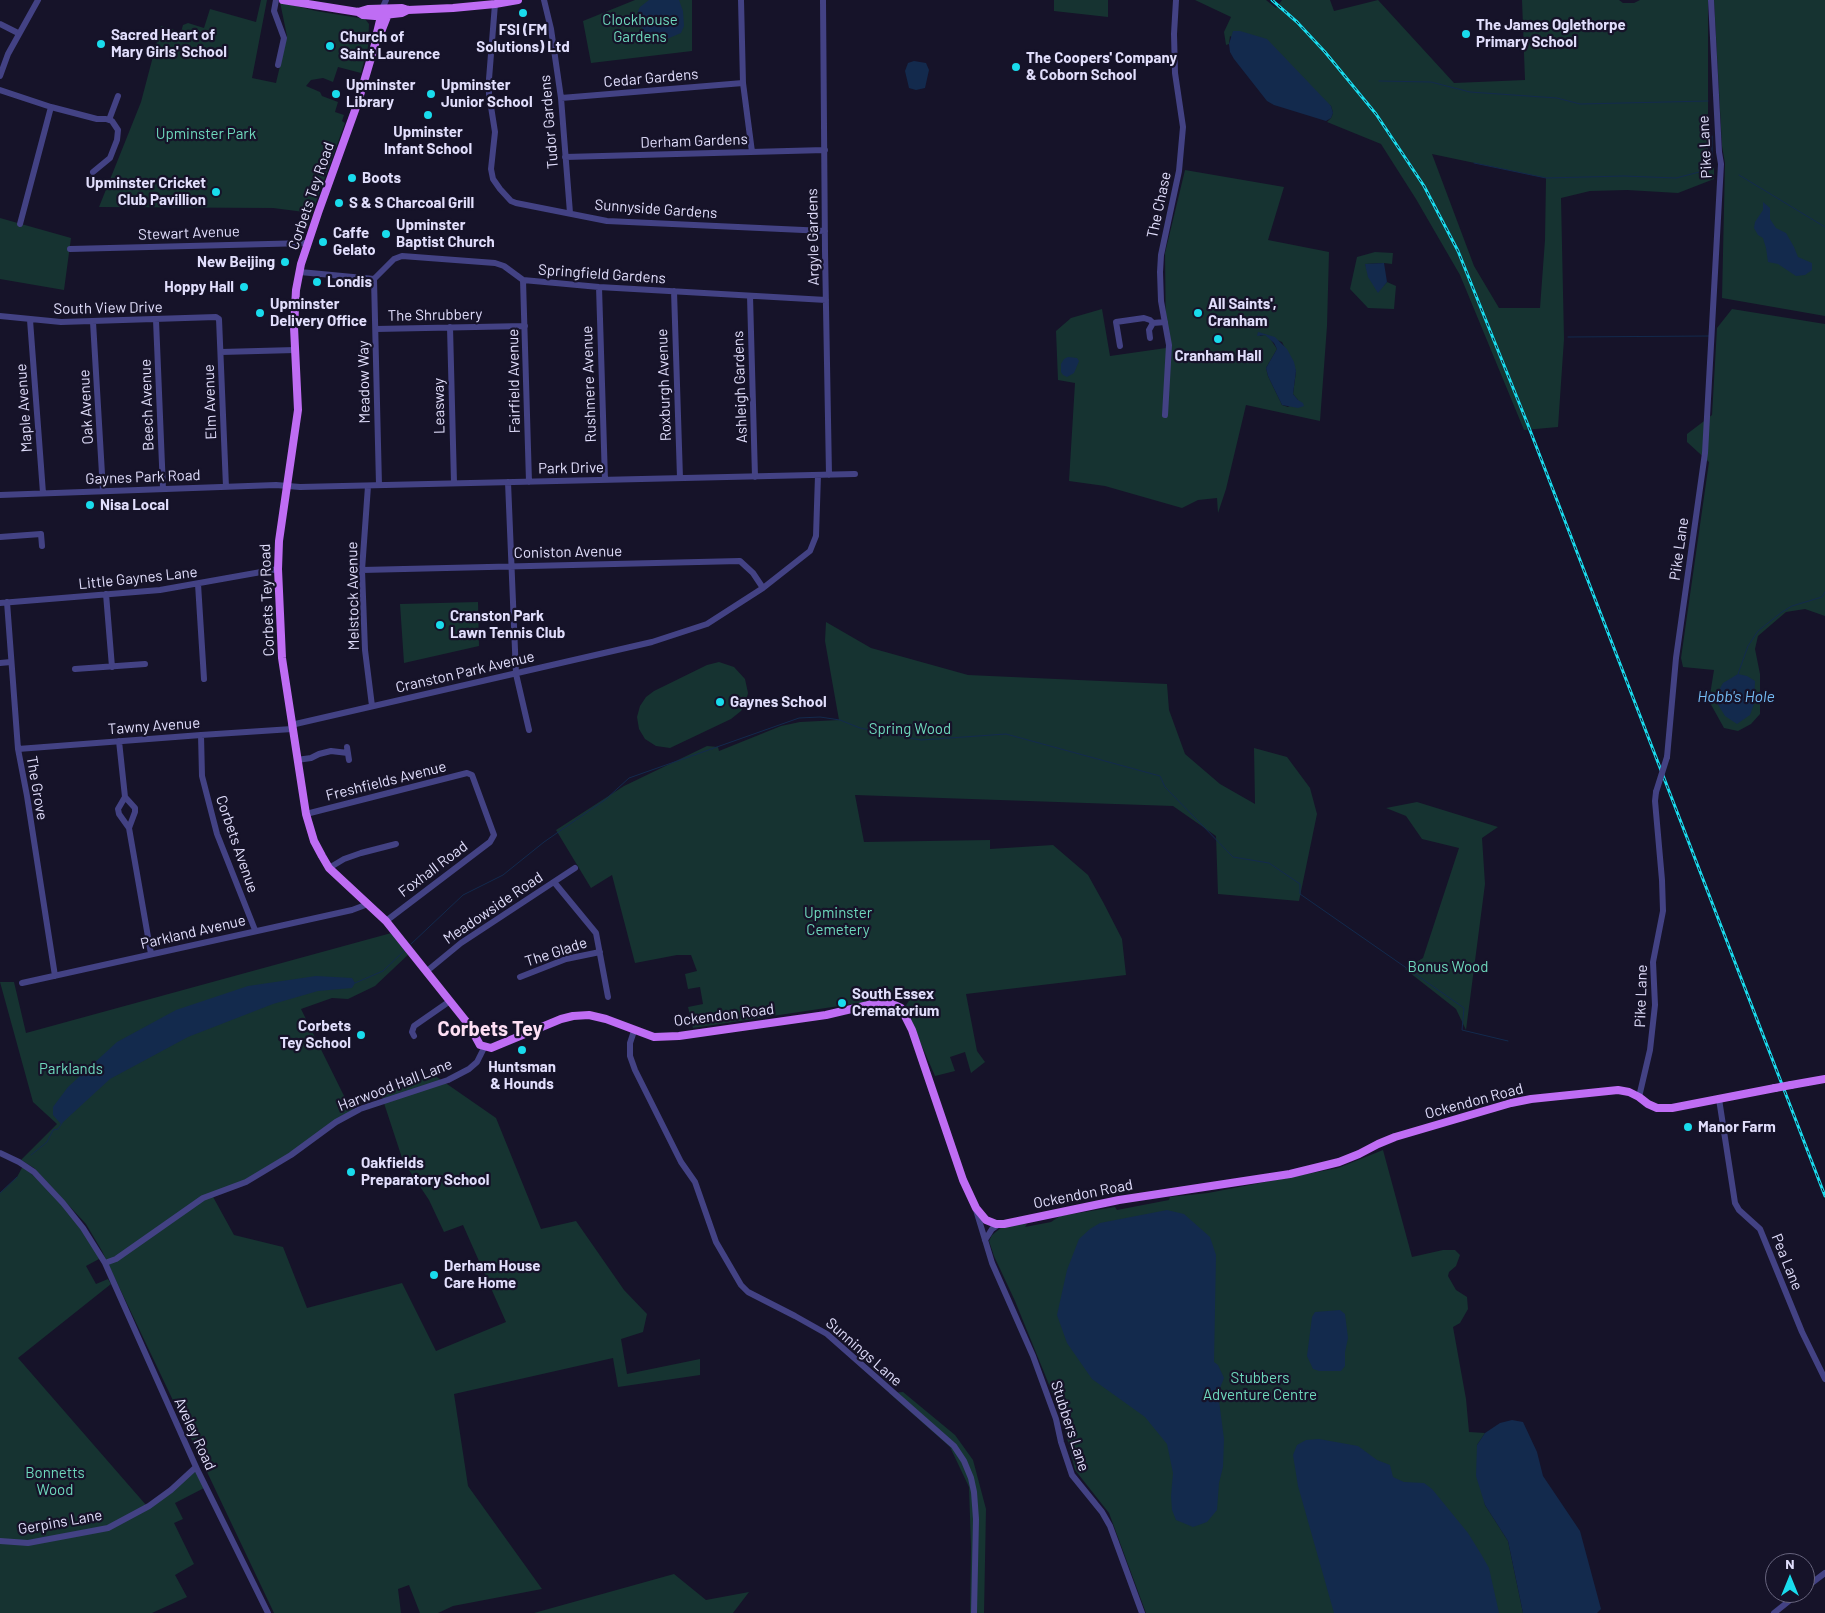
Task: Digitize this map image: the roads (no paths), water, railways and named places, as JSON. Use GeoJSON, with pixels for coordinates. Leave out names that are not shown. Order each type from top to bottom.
{"type":"FeatureCollection","features":[{"type":"Feature","properties":{"kind":"main road"},"geometry":{"type":"LineString","coordinates":[[283,0],[358,12],[369,16],[385,12]]}},
{"type":"Feature","properties":{"kind":"main road"},"geometry":{"type":"LineString","coordinates":[[398,0],[409,10]]}},
{"type":"Feature","properties":{"kind":"main road"},"geometry":{"type":"LineString","coordinates":[[358,12],[364,9],[402,14],[409,10],[495,4],[518,0]]}},
{"type":"Feature","properties":{"kind":"main road","name":"Corbets Tey Road"},"geometry":{"type":"LineString","coordinates":[[385,12],[358,102],[308,243],[296,290],[294,327],[298,410],[278,541],[282,658],[306,814],[314,841],[329,868],[386,921],[469,1025],[480,1045],[484,1048]]}},
{"type":"Feature","properties":{"kind":"main road"},"geometry":{"type":"LineString","coordinates":[[369,16],[373,23],[376,40]]}},
{"type":"Feature","properties":{"kind":"main road","name":"Ockendon Road"},"geometry":{"type":"LineString","coordinates":[[484,1048],[498,1046],[561,1019],[573,1016],[589,1015],[606,1019],[654,1037],[679,1036],[826,1015],[881,1002],[896,1005],[901,1008],[912,1030],[963,1180],[976,1208],[986,1220],[999,1224],[1119,1200],[1290,1174],[1339,1162],[1395,1137],[1511,1103],[1618,1090],[1639,1096],[1648,1104],[1657,1108],[1672,1108],[1825,1079]]}},
{"type":"Feature","properties":{"kind":"street"},"geometry":{"type":"LineString","coordinates":[[0,76],[18,34],[38,0]]}},
{"type":"Feature","properties":{"kind":"street"},"geometry":{"type":"LineString","coordinates":[[276,0],[274,11],[284,38],[278,65]]}},
{"type":"Feature","properties":{"kind":"street"},"geometry":{"type":"LineString","coordinates":[[385,12],[386,0]]}},
{"type":"Feature","properties":{"kind":"street"},"geometry":{"type":"LineString","coordinates":[[385,12],[394,0]]}},
{"type":"Feature","properties":{"kind":"street","name":"Tudor Gardens"},"geometry":{"type":"LineString","coordinates":[[544,0],[551,29],[561,98],[570,213]]}},
{"type":"Feature","properties":{"kind":"street"},"geometry":{"type":"LineString","coordinates":[[741,0],[743,83],[752,152]]}},
{"type":"Feature","properties":{"kind":"street","name":"Argyle Gardens"},"geometry":{"type":"LineString","coordinates":[[823,0],[829,475]]}},
{"type":"Feature","properties":{"kind":"street","name":"The Chase"},"geometry":{"type":"LineString","coordinates":[[1165,415],[1169,346],[1161,301],[1161,255],[1179,171],[1183,128],[1175,73],[1174,26],[1176,0]]}},
{"type":"Feature","properties":{"kind":"street","name":"Pike Lane"},"geometry":{"type":"LineString","coordinates":[[1639,1096],[1650,1050],[1655,1005],[1654,962],[1663,911],[1655,801],[1667,757],[1676,658],[1705,453],[1720,164],[1711,0]]}},
{"type":"Feature","properties":{"kind":"street","name":"Sunnyside Gardens"},"geometry":{"type":"LineString","coordinates":[[495,4],[489,79],[494,132],[491,174],[500,189],[512,201],[607,221],[825,231]]}},
{"type":"Feature","properties":{"kind":"street"},"geometry":{"type":"LineString","coordinates":[[0,24],[18,34]]}},
{"type":"Feature","properties":{"kind":"street","name":"Cedar Gardens"},"geometry":{"type":"LineString","coordinates":[[561,98],[743,83]]}},
{"type":"Feature","properties":{"kind":"street"},"geometry":{"type":"LineString","coordinates":[[0,90],[51,107],[97,119],[109,120],[118,130],[117,140],[110,158],[93,172]]}},
{"type":"Feature","properties":{"kind":"street"},"geometry":{"type":"LineString","coordinates":[[109,120],[118,96]]}},
{"type":"Feature","properties":{"kind":"street"},"geometry":{"type":"LineString","coordinates":[[20,224],[51,107]]}},
{"type":"Feature","properties":{"kind":"street","name":"Derham Gardens"},"geometry":{"type":"LineString","coordinates":[[565,157],[824,150]]}},
{"type":"Feature","properties":{"kind":"street","name":"Stewart Avenue"},"geometry":{"type":"LineString","coordinates":[[70,249],[308,243]]}},
{"type":"Feature","properties":{"kind":"street","name":"Springfield Gardens"},"geometry":{"type":"LineString","coordinates":[[374,279],[394,259],[402,256],[495,263],[504,266],[523,280],[599,287],[826,300]]}},
{"type":"Feature","properties":{"kind":"street"},"geometry":{"type":"LineString","coordinates":[[300,272],[374,279]]}},
{"type":"Feature","properties":{"kind":"street","name":"Meadow Way"},"geometry":{"type":"LineString","coordinates":[[374,279],[379,485]]}},
{"type":"Feature","properties":{"kind":"street","name":"Fairfield Avenue"},"geometry":{"type":"LineString","coordinates":[[523,280],[529,482]]}},
{"type":"Feature","properties":{"kind":"street","name":"Rushmere Avenue"},"geometry":{"type":"LineString","coordinates":[[599,287],[604,480]]}},
{"type":"Feature","properties":{"kind":"street","name":"Roxburgh Avenue"},"geometry":{"type":"LineString","coordinates":[[674,291],[680,478]]}},
{"type":"Feature","properties":{"kind":"street","name":"Ashleigh Gardens"},"geometry":{"type":"LineString","coordinates":[[750,296],[755,477]]}},
{"type":"Feature","properties":{"kind":"street","name":"South View Drive"},"geometry":{"type":"LineString","coordinates":[[0,316],[30,320],[93,322],[216,317]]}},
{"type":"Feature","properties":{"kind":"street","name":"Elm Avenue"},"geometry":{"type":"LineString","coordinates":[[216,317],[220,322],[226,487]]}},
{"type":"Feature","properties":{"kind":"street"},"geometry":{"type":"LineString","coordinates":[[1120,346],[1116,322],[1144,318],[1150,320],[1153,324]]}},
{"type":"Feature","properties":{"kind":"street","name":"Maple Avenue"},"geometry":{"type":"LineString","coordinates":[[30,320],[43,493]]}},
{"type":"Feature","properties":{"kind":"street","name":"Beech Avenue"},"geometry":{"type":"LineString","coordinates":[[156,320],[163,489]]}},
{"type":"Feature","properties":{"kind":"street","name":"Oak Avenue"},"geometry":{"type":"LineString","coordinates":[[93,322],[103,492]]}},
{"type":"Feature","properties":{"kind":"street"},"geometry":{"type":"LineString","coordinates":[[1150,338],[1149,330],[1153,324],[1165,322]]}},
{"type":"Feature","properties":{"kind":"street","name":"The Shrubbery"},"geometry":{"type":"LineString","coordinates":[[376,329],[525,326]]}},
{"type":"Feature","properties":{"kind":"street","name":"Leasway"},"geometry":{"type":"LineString","coordinates":[[450,327],[454,484]]}},
{"type":"Feature","properties":{"kind":"street"},"geometry":{"type":"LineString","coordinates":[[221,352],[295,350]]}},
{"type":"Feature","properties":{"kind":"street","name":"Park Drive"},"geometry":{"type":"LineString","coordinates":[[287,486],[300,488],[855,474]]}},
{"type":"Feature","properties":{"kind":"street","name":"Cranston Park Avenue"},"geometry":{"type":"LineString","coordinates":[[292,727],[372,706],[652,642],[707,624],[763,588],[810,551],[816,536],[818,475]]}},
{"type":"Feature","properties":{"kind":"street"},"geometry":{"type":"LineString","coordinates":[[508,482],[516,674],[529,730]]}},
{"type":"Feature","properties":{"kind":"street","name":"Gaynes Park Road"},"geometry":{"type":"LineString","coordinates":[[0,495],[287,486]]}},
{"type":"Feature","properties":{"kind":"street","name":"Melstock Avenue"},"geometry":{"type":"LineString","coordinates":[[368,486],[362,570],[365,650],[372,706]]}},
{"type":"Feature","properties":{"kind":"street"},"geometry":{"type":"LineString","coordinates":[[0,537],[41,534],[42,546]]}},
{"type":"Feature","properties":{"kind":"street","name":"Coniston Avenue"},"geometry":{"type":"LineString","coordinates":[[362,570],[740,561],[763,588]]}},
{"type":"Feature","properties":{"kind":"street","name":"Little Gaynes Lane"},"geometry":{"type":"LineString","coordinates":[[4,602],[160,590],[278,569]]}},
{"type":"Feature","properties":{"kind":"street"},"geometry":{"type":"LineString","coordinates":[[198,584],[204,679]]}},
{"type":"Feature","properties":{"kind":"street"},"geometry":{"type":"LineString","coordinates":[[106,594],[112,667]]}},
{"type":"Feature","properties":{"kind":"street","name":"The Grove"},"geometry":{"type":"LineString","coordinates":[[4,602],[18,749],[55,976]]}},
{"type":"Feature","properties":{"kind":"street"},"geometry":{"type":"LineString","coordinates":[[0,663],[11,662]]}},
{"type":"Feature","properties":{"kind":"street"},"geometry":{"type":"LineString","coordinates":[[75,669],[145,664]]}},
{"type":"Feature","properties":{"kind":"street","name":"Tawny Avenue"},"geometry":{"type":"LineString","coordinates":[[18,749],[292,727]]}},
{"type":"Feature","properties":{"kind":"street","name":"Corbets Avenue"},"geometry":{"type":"LineString","coordinates":[[201,735],[202,776],[217,834],[255,930]]}},
{"type":"Feature","properties":{"kind":"street"},"geometry":{"type":"LineString","coordinates":[[119,741],[125,797],[118,810],[129,828],[151,954]]}},
{"type":"Feature","properties":{"kind":"street"},"geometry":{"type":"LineString","coordinates":[[297,760],[312,758],[318,754],[331,751],[348,753]]}},
{"type":"Feature","properties":{"kind":"street","name":"Freshfields Avenue"},"geometry":{"type":"LineString","coordinates":[[306,814],[467,773],[472,775],[494,835]]}},
{"type":"Feature","properties":{"kind":"street"},"geometry":{"type":"LineString","coordinates":[[125,797],[135,808],[129,828]]}},
{"type":"Feature","properties":{"kind":"street","name":"Foxhall Road"},"geometry":{"type":"LineString","coordinates":[[386,921],[490,842],[494,835]]}},
{"type":"Feature","properties":{"kind":"street"},"geometry":{"type":"LineString","coordinates":[[329,868],[344,859],[396,844]]}},
{"type":"Feature","properties":{"kind":"street","name":"Meadowside Road"},"geometry":{"type":"LineString","coordinates":[[426,971],[461,943],[576,868]]}},
{"type":"Feature","properties":{"kind":"street"},"geometry":{"type":"LineString","coordinates":[[554,882],[596,933],[608,997]]}},
{"type":"Feature","properties":{"kind":"street","name":"Parkland Avenue"},"geometry":{"type":"LineString","coordinates":[[22,982],[352,910],[368,904]]}},
{"type":"Feature","properties":{"kind":"street","name":"The Glade"},"geometry":{"type":"LineString","coordinates":[[520,977],[566,959],[600,952]]}},
{"type":"Feature","properties":{"kind":"street"},"geometry":{"type":"LineString","coordinates":[[414,1036],[412,1032],[414,1026],[450,1001]]}},
{"type":"Feature","properties":{"kind":"street","name":"Sunnings Lane"},"geometry":{"type":"LineString","coordinates":[[634,1031],[630,1043],[630,1056],[635,1070],[682,1162],[691,1174],[716,1242],[741,1285],[748,1292],[827,1334],[954,1446],[964,1461],[971,1478],[975,1501],[976,1581],[974,1613]]}},
{"type":"Feature","properties":{"kind":"street","name":"Harwood Hall Lane"},"geometry":{"type":"LineString","coordinates":[[105,1264],[203,1198],[246,1182],[292,1155],[336,1122],[360,1109],[448,1080],[477,1062],[482,1056],[484,1048]]}},
{"type":"Feature","properties":{"kind":"street","name":"Pea Lane"},"geometry":{"type":"LineString","coordinates":[[1720,1099],[1735,1203],[1739,1210],[1760,1229],[1802,1332],[1825,1379]]}},
{"type":"Feature","properties":{"kind":"street","name":"Aveley Road"},"geometry":{"type":"LineString","coordinates":[[0,1154],[19,1162],[34,1172],[83,1228],[105,1264],[196,1467],[268,1613]]}},
{"type":"Feature","properties":{"kind":"street","name":"Stubbers Lane"},"geometry":{"type":"LineString","coordinates":[[976,1208],[984,1240],[1049,1398],[1072,1475],[1077,1484],[1102,1512],[1110,1526],[1142,1613]]}},
{"type":"Feature","properties":{"kind":"street"},"geometry":{"type":"LineString","coordinates":[[984,1240],[992,1229],[999,1224]]}},
{"type":"Feature","properties":{"kind":"street","name":"Gerpins Lane"},"geometry":{"type":"LineString","coordinates":[[0,1541],[28,1543],[108,1528],[149,1506],[171,1490],[196,1467]]}},
{"type":"Feature","properties":{"kind":"street"},"geometry":{"type":"LineString","coordinates":[[1774,1613],[1786,1603]]}},
{"type":"Feature","properties":{"kind":"water"},"geometry":{"type":"Polygon","coordinates":[[[649,0],[679,0],[683,11],[684,26],[681,33],[662,41],[650,41],[643,31],[638,11],[649,0]]]}},
{"type":"Feature","properties":{"kind":"water"},"geometry":{"type":"Polygon","coordinates":[[[1233,31],[1240,31],[1267,39],[1331,106],[1333,113],[1331,118],[1326,121],[1274,105],[1267,101],[1230,52],[1229,44],[1233,31]]]}},
{"type":"Feature","properties":{"kind":"water"},"geometry":{"type":"Polygon","coordinates":[[[914,61],[926,63],[929,70],[925,88],[916,90],[909,88],[905,71],[908,63],[914,61]]]}},
{"type":"Feature","properties":{"kind":"water"},"geometry":{"type":"Polygon","coordinates":[[[1763,202],[1770,208],[1770,219],[1776,228],[1786,233],[1798,257],[1812,263],[1812,270],[1805,275],[1796,276],[1778,264],[1768,262],[1763,238],[1758,235],[1754,228],[1755,222],[1763,210],[1763,202]]]}},
{"type":"Feature","properties":{"kind":"water"},"geometry":{"type":"Polygon","coordinates":[[[1384,263],[1387,282],[1378,293],[1368,277],[1365,264],[1384,263]]]}},
{"type":"Feature","properties":{"kind":"water"},"geometry":{"type":"Polygon","coordinates":[[[1258,332],[1275,337],[1287,349],[1294,362],[1296,371],[1293,394],[1304,406],[1298,408],[1282,405],[1266,368],[1277,349],[1274,343],[1265,335],[1257,336],[1258,332]]]}},
{"type":"Feature","properties":{"kind":"water"},"geometry":{"type":"Polygon","coordinates":[[[1068,357],[1077,358],[1079,361],[1074,373],[1067,377],[1061,372],[1061,364],[1068,357]]]}},
{"type":"Feature","properties":{"kind":"water","name":"Hobb's Hole"},"geometry":{"type":"Polygon","coordinates":[[[1738,674],[1747,676],[1755,681],[1754,704],[1750,715],[1737,724],[1725,716],[1717,703],[1718,692],[1723,683],[1738,674]]]}},
{"type":"Feature","properties":{"kind":"water"},"geometry":{"type":"Polygon","coordinates":[[[316,976],[352,978],[355,983],[352,988],[318,991],[273,1004],[188,1037],[110,1079],[61,1124],[53,1115],[53,1107],[68,1087],[117,1042],[176,1010],[248,986],[316,976]]]}},
{"type":"Feature","properties":{"kind":"water"},"geometry":{"type":"Polygon","coordinates":[[[1167,1210],[1184,1214],[1210,1237],[1216,1255],[1214,1362],[1218,1365],[1224,1378],[1218,1393],[1224,1439],[1223,1467],[1219,1483],[1217,1510],[1207,1522],[1193,1527],[1176,1520],[1172,1510],[1173,1473],[1167,1444],[1145,1417],[1092,1379],[1067,1343],[1057,1315],[1067,1270],[1079,1239],[1100,1223],[1167,1210]]]}},
{"type":"Feature","properties":{"kind":"water"},"geometry":{"type":"Polygon","coordinates":[[[1340,1310],[1345,1314],[1348,1338],[1345,1366],[1341,1371],[1319,1371],[1313,1369],[1307,1356],[1312,1317],[1315,1312],[1340,1310]]]}},
{"type":"Feature","properties":{"kind":"water"},"geometry":{"type":"Polygon","coordinates":[[[1512,1420],[1523,1422],[1537,1452],[1543,1476],[1580,1531],[1601,1609],[1597,1613],[1523,1613],[1508,1541],[1485,1505],[1476,1476],[1477,1445],[1485,1433],[1500,1423],[1512,1420]]]}},
{"type":"Feature","properties":{"kind":"water"},"geometry":{"type":"Polygon","coordinates":[[[1319,1439],[1358,1446],[1377,1460],[1390,1465],[1393,1477],[1404,1482],[1424,1483],[1432,1489],[1468,1533],[1489,1568],[1499,1613],[1334,1613],[1298,1486],[1293,1455],[1297,1445],[1306,1440],[1319,1439]]]}},
{"type":"Feature","properties":{"kind":"waterway"},"geometry":{"type":"LineString","coordinates":[[1379,81],[1431,82],[1470,92],[1557,98],[1580,104],[1708,101]]}},
{"type":"Feature","properties":{"kind":"waterway"},"geometry":{"type":"LineString","coordinates":[[1474,163],[1546,178],[1624,176],[1676,178],[1710,168],[1712,136]]}},
{"type":"Feature","properties":{"kind":"waterway"},"geometry":{"type":"LineString","coordinates":[[1739,175],[1825,227]]}},
{"type":"Feature","properties":{"kind":"waterway"},"geometry":{"type":"LineString","coordinates":[[1568,337],[1710,336]]}},
{"type":"Feature","properties":{"kind":"waterway"},"geometry":{"type":"LineString","coordinates":[[1738,674],[1748,646],[1758,631],[1792,606],[1822,597],[1825,592]]}},
{"type":"Feature","properties":{"kind":"waterway"},"geometry":{"type":"LineString","coordinates":[[411,944],[463,895],[503,875],[544,842],[606,799],[629,778],[799,718],[820,717],[840,720],[860,728],[921,740],[1006,734],[1160,776],[1165,787],[1233,857],[1269,863],[1300,884],[1300,894],[1464,1008],[1462,1030],[1508,1041]]}},
{"type":"Feature","properties":{"kind":"waterway"},"geometry":{"type":"LineString","coordinates":[[355,983],[383,971],[405,950]]}},
{"type":"Feature","properties":{"kind":"waterway"},"geometry":{"type":"LineString","coordinates":[[31,1155],[47,1142],[53,1130],[58,1129],[62,1123]]}},
{"type":"Feature","properties":{"kind":"waterway"},"geometry":{"type":"LineString","coordinates":[[0,1193],[17,1177]]}},
{"type":"Feature","properties":{"kind":"railway"},"geometry":{"type":"LineString","coordinates":[[1272,0],[1297,22],[1325,52],[1376,114],[1424,186],[1458,251],[1528,425],[1825,1196]]}},
{"type":"Feature","properties":{"kind":"place","name":"FSI (FM Solutions) Ltd"},"geometry":{"type":"Point","coordinates":[523,13]}},
{"type":"Feature","properties":{"kind":"place","name":"The James Oglethorpe Primary School"},"geometry":{"type":"Point","coordinates":[1466,34]}},
{"type":"Feature","properties":{"kind":"place","name":"Sacred Heart of Mary Girls' School"},"geometry":{"type":"Point","coordinates":[101,44]}},
{"type":"Feature","properties":{"kind":"place","name":"Church of Saint Laurence"},"geometry":{"type":"Point","coordinates":[330,46]}},
{"type":"Feature","properties":{"kind":"place","name":"The Coopers' Company & Coborn School"},"geometry":{"type":"Point","coordinates":[1016,67]}},
{"type":"Feature","properties":{"kind":"place","name":"Upminster Library"},"geometry":{"type":"Point","coordinates":[336,94]}},
{"type":"Feature","properties":{"kind":"place","name":"Upminster Junior School"},"geometry":{"type":"Point","coordinates":[431,94]}},
{"type":"Feature","properties":{"kind":"place","name":"Upminster Infant School"},"geometry":{"type":"Point","coordinates":[428,115]}},
{"type":"Feature","properties":{"kind":"place","name":"Boots"},"geometry":{"type":"Point","coordinates":[352,178]}},
{"type":"Feature","properties":{"kind":"place","name":"Upminster Cricket Club Pavillion"},"geometry":{"type":"Point","coordinates":[216,192]}},
{"type":"Feature","properties":{"kind":"place","name":"S & S Charcoal Grill"},"geometry":{"type":"Point","coordinates":[339,203]}},
{"type":"Feature","properties":{"kind":"place","name":"Upminster Baptist Church"},"geometry":{"type":"Point","coordinates":[386,234]}},
{"type":"Feature","properties":{"kind":"place","name":"Caffe Gelato"},"geometry":{"type":"Point","coordinates":[323,242]}},
{"type":"Feature","properties":{"kind":"place","name":"New Beijing"},"geometry":{"type":"Point","coordinates":[285,262]}},
{"type":"Feature","properties":{"kind":"place","name":"Londis"},"geometry":{"type":"Point","coordinates":[317,282]}},
{"type":"Feature","properties":{"kind":"place","name":"Hoppy Hall"},"geometry":{"type":"Point","coordinates":[244,287]}},
{"type":"Feature","properties":{"kind":"place","name":"Upminster Delivery Office"},"geometry":{"type":"Point","coordinates":[260,313]}},
{"type":"Feature","properties":{"kind":"place","name":"All Saints', Cranham"},"geometry":{"type":"Point","coordinates":[1198,313]}},
{"type":"Feature","properties":{"kind":"place","name":"Cranham Hall"},"geometry":{"type":"Point","coordinates":[1218,339]}},
{"type":"Feature","properties":{"kind":"place","name":"Nisa Local"},"geometry":{"type":"Point","coordinates":[90,505]}},
{"type":"Feature","properties":{"kind":"place","name":"Cranston Park Lawn Tennis Club"},"geometry":{"type":"Point","coordinates":[440,625]}},
{"type":"Feature","properties":{"kind":"place","name":"Gaynes School"},"geometry":{"type":"Point","coordinates":[720,702]}},
{"type":"Feature","properties":{"kind":"place","name":"South Essex Crematorium"},"geometry":{"type":"Point","coordinates":[842,1003]}},
{"type":"Feature","properties":{"kind":"place","name":"Corbets Tey School"},"geometry":{"type":"Point","coordinates":[361,1035]}},
{"type":"Feature","properties":{"kind":"place","name":"Huntsman & Hounds"},"geometry":{"type":"Point","coordinates":[522,1050]}},
{"type":"Feature","properties":{"kind":"place","name":"Manor Farm"},"geometry":{"type":"Point","coordinates":[1688,1127]}},
{"type":"Feature","properties":{"kind":"place","name":"Oakfields Preparatory School"},"geometry":{"type":"Point","coordinates":[351,1172]}},
{"type":"Feature","properties":{"kind":"place","name":"Derham House Care Home"},"geometry":{"type":"Point","coordinates":[434,1275]}},
{"type":"Feature","properties":{"kind":"district","name":"Corbets Tey"},"geometry":{"type":"Point","coordinates":[490,1029]}},
{"type":"Feature","properties":{"kind":"park label","name":"Clockhouse Gardens"},"geometry":{"type":"Point","coordinates":[640,28]}},
{"type":"Feature","properties":{"kind":"park label","name":"Upminster Park"},"geometry":{"type":"Point","coordinates":[206,134]}},
{"type":"Feature","properties":{"kind":"park label","name":"Spring Wood"},"geometry":{"type":"Point","coordinates":[910,729]}},
{"type":"Feature","properties":{"kind":"park label","name":"Upminster Cemetery"},"geometry":{"type":"Point","coordinates":[838,922]}},
{"type":"Feature","properties":{"kind":"park label","name":"Bonus Wood"},"geometry":{"type":"Point","coordinates":[1448,967]}},
{"type":"Feature","properties":{"kind":"park label","name":"Parklands"},"geometry":{"type":"Point","coordinates":[71,1069]}},
{"type":"Feature","properties":{"kind":"park label","name":"Stubbers Adventure Centre"},"geometry":{"type":"Point","coordinates":[1260,1386]}},
{"type":"Feature","properties":{"kind":"park label","name":"Bonnetts Wood"},"geometry":{"type":"Point","coordinates":[55,1482]}}]}
